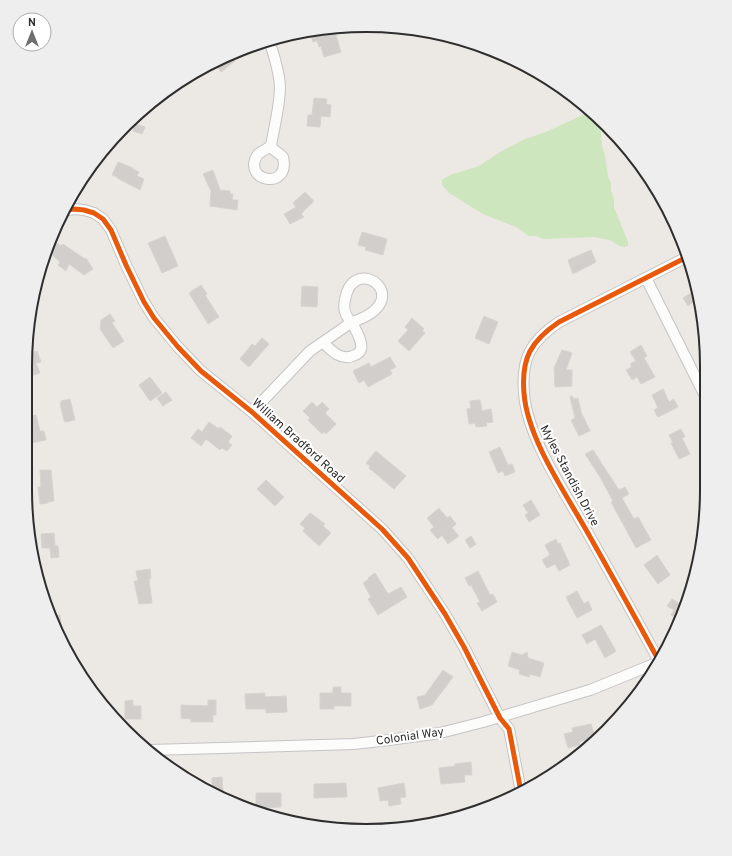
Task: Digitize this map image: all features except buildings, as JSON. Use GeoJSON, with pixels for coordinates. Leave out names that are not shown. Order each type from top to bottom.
{"type":"FeatureCollection","features":[{"type":"Feature","properties":{"kind":"street"},"geometry":{"type":"LineString","coordinates":[[271,46],[280,86],[271,146]]}},
{"type":"Feature","properties":{"kind":"street","name":"William Bradford Road"},"geometry":{"type":"LineString","coordinates":[[71,210],[84,210],[104,219],[114,237],[132,280],[154,318],[178,347],[201,371],[252,412],[382,529],[408,558],[445,614],[464,647],[500,718],[509,729],[521,786]]}},
{"type":"Feature","properties":{"kind":"street","name":"Myles Standish Drive"},"geometry":{"type":"LineString","coordinates":[[656,656],[556,477],[535,436],[527,412],[524,392],[524,378],[528,358],[533,345],[542,334],[559,322],[682,259]]}},
{"type":"Feature","properties":{"kind":"street"},"geometry":{"type":"LineString","coordinates":[[646,278],[700,388]]}},
{"type":"Feature","properties":{"kind":"street"},"geometry":{"type":"LineString","coordinates":[[252,412],[307,354],[323,342],[352,322],[369,315],[376,309],[382,297],[381,290],[374,280],[359,280],[351,284],[347,289],[344,301],[344,310],[347,317],[352,322],[361,344],[360,350],[356,355],[348,357],[338,355],[331,351],[323,342]]}},
{"type":"Feature","properties":{"kind":"street","name":"Colonial Way"},"geometry":{"type":"LineString","coordinates":[[157,750],[371,742],[450,731],[500,718],[590,690],[650,666]]}},
{"type":"Feature","properties":{"kind":"green space"},"geometry":{"type":"Polygon","coordinates":[[[585,114],[601,129],[602,146],[611,184],[614,207],[628,242],[628,246],[619,246],[610,240],[594,237],[543,239],[536,236],[529,236],[516,227],[483,214],[449,193],[442,185],[442,180],[450,175],[479,166],[500,152],[525,139],[546,132],[585,114]]]}},
{"type":"Feature","properties":{"kind":"cycle path"},"geometry":{"type":"LineString","coordinates":[[71,210],[84,210],[94,213],[103,219],[111,230],[144,302],[154,318],[178,347],[201,371],[252,412],[382,529],[408,558],[445,614],[464,647],[500,718],[509,729],[520,787]]}},
{"type":"Feature","properties":{"kind":"cycle path"},"geometry":{"type":"LineString","coordinates":[[656,655],[557,481],[539,445],[527,410],[523,381],[526,360],[535,344],[549,329],[559,322],[682,259]]}}]}
